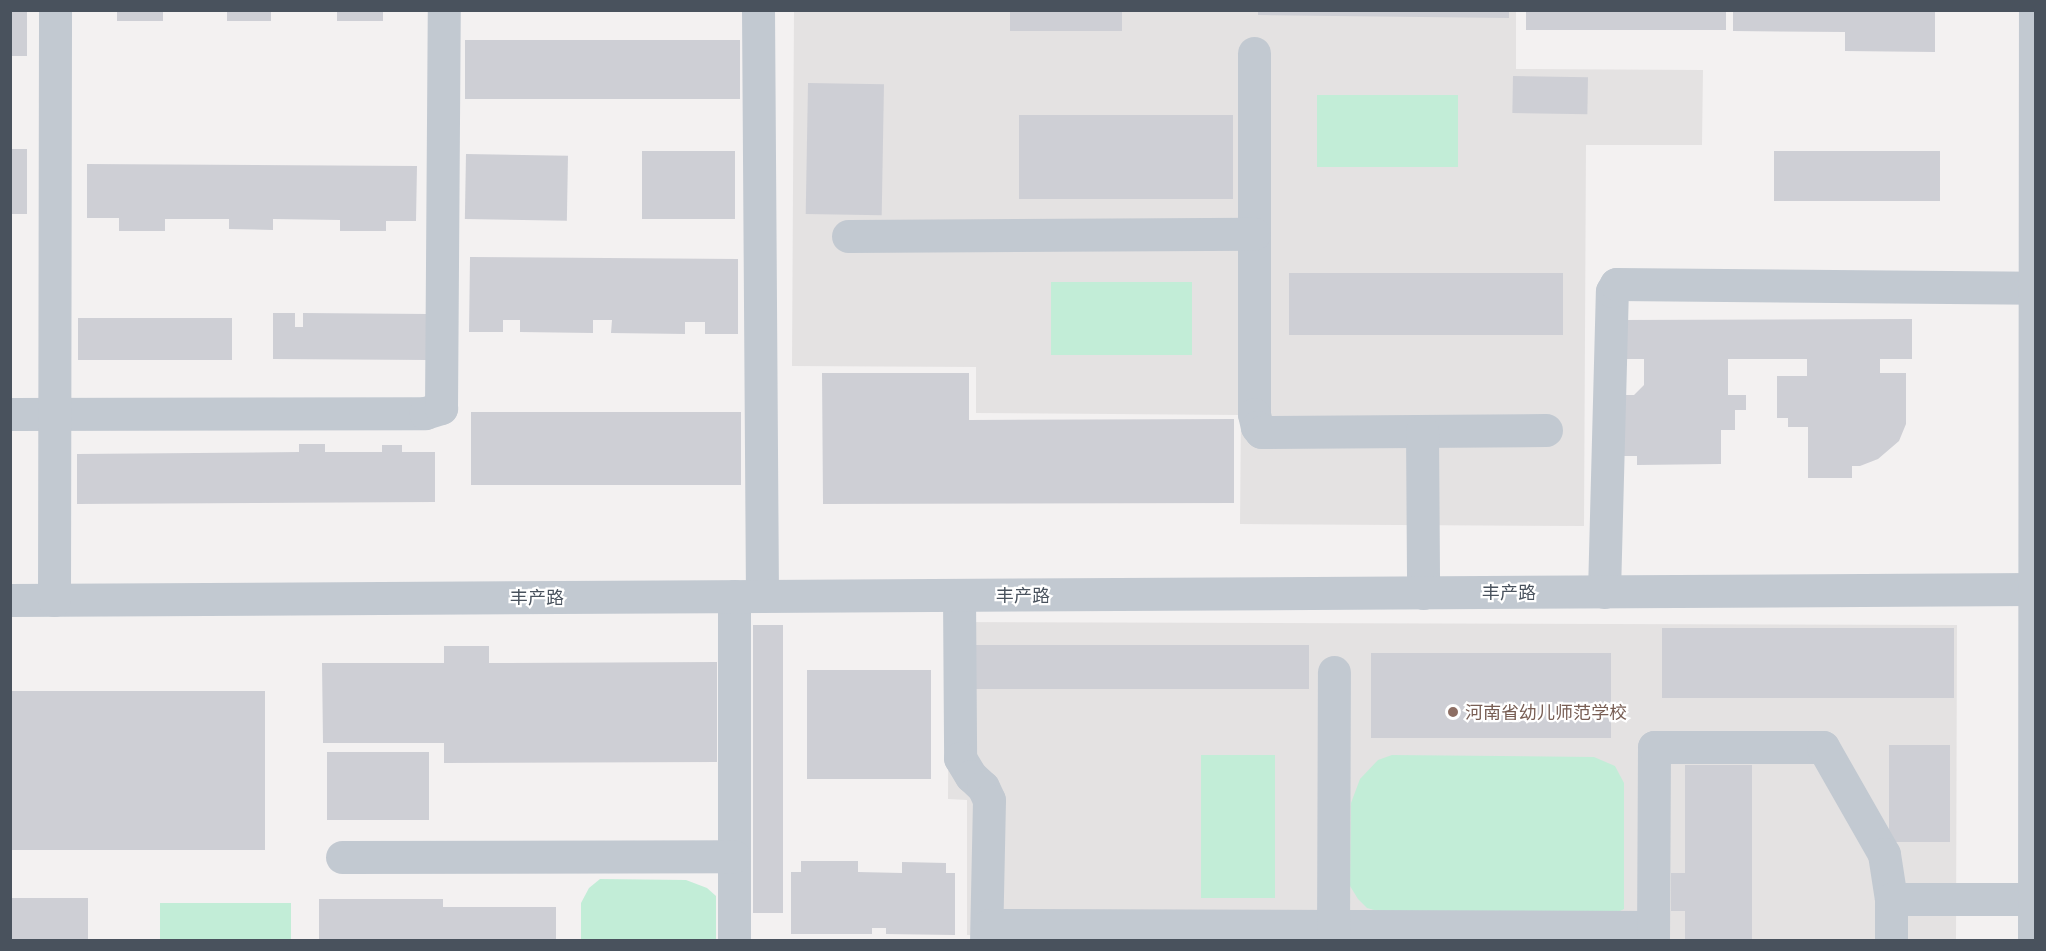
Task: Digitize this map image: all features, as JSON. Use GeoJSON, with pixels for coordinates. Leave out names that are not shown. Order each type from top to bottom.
{"type":"FeatureCollection","features":[{"type":"Feature","properties":{"kind":"street"},"geometry":{"type":"LineString","coordinates":[[54,600],[55,10]]}},
{"type":"Feature","properties":{"kind":"street"},"geometry":{"type":"LineString","coordinates":[[10,414],[425,413],[441,408],[444,10]]}},
{"type":"Feature","properties":{"kind":"street"},"geometry":{"type":"LineString","coordinates":[[734,940],[734,856],[748,596],[758,10]]}},
{"type":"Feature","properties":{"kind":"street"},"geometry":{"type":"LineString","coordinates":[[2034,940],[2035,10]]}},
{"type":"Feature","properties":{"kind":"street"},"geometry":{"type":"LineString","coordinates":[[1254,53],[1254,414],[1261,432],[1546,430]]}},
{"type":"Feature","properties":{"kind":"street"},"geometry":{"type":"LineString","coordinates":[[848,236],[1254,234]]}},
{"type":"Feature","properties":{"kind":"street"},"geometry":{"type":"LineString","coordinates":[[1604,592],[1612,291],[1616,284],[2035,288]]}},
{"type":"Feature","properties":{"kind":"street"},"geometry":{"type":"LineString","coordinates":[[1422,431],[1423,593]]}},
{"type":"Feature","properties":{"kind":"street","name":"丰产路"},"geometry":{"type":"LineString","coordinates":[[10,600],[2035,589]]}},
{"type":"Feature","properties":{"kind":"street"},"geometry":{"type":"LineString","coordinates":[[959,595],[960,758],[971,776],[983,788],[988,800],[987,933],[1653,934],[1654,747],[1823,747],[1884,854],[1891,899],[1891,940]]}},
{"type":"Feature","properties":{"kind":"street"},"geometry":{"type":"LineString","coordinates":[[1333,934],[1334,672]]}},
{"type":"Feature","properties":{"kind":"street"},"geometry":{"type":"LineString","coordinates":[[342,857],[734,856]]}},
{"type":"Feature","properties":{"kind":"street"},"geometry":{"type":"LineString","coordinates":[[1891,899],[2034,899]]}},
{"type":"Feature","properties":{"kind":"shaded area"},"geometry":{"type":"Polygon","coordinates":[[[794,11],[1516,11],[1516,69],[1703,70],[1702,145],[1586,145],[1584,526],[1240,524],[1241,415],[976,413],[976,367],[792,366],[794,11]]]}},
{"type":"Feature","properties":{"kind":"shaded area","name":"河南省幼儿师范学校"},"geometry":{"type":"Polygon","coordinates":[[[949,622],[1957,625],[1956,940],[1195,940],[1194,935],[967,935],[967,800],[948,799],[949,622]]]}},
{"type":"Feature","properties":{"kind":"green space"},"geometry":{"type":"Polygon","coordinates":[[[1317,95],[1458,95],[1458,167],[1317,167],[1317,95]]]}},
{"type":"Feature","properties":{"kind":"green space"},"geometry":{"type":"Polygon","coordinates":[[[1051,282],[1192,282],[1192,355],[1051,355],[1051,282]]]}},
{"type":"Feature","properties":{"kind":"green space"},"geometry":{"type":"Polygon","coordinates":[[[1201,755],[1275,755],[1275,898],[1201,898],[1201,755]]]}},
{"type":"Feature","properties":{"kind":"green space"},"geometry":{"type":"Polygon","coordinates":[[[1392,755],[1594,757],[1615,766],[1624,783],[1624,909],[1610,916],[1385,913],[1367,908],[1350,886],[1351,803],[1360,779],[1378,760],[1392,755]]]}},
{"type":"Feature","properties":{"kind":"green space"},"geometry":{"type":"Polygon","coordinates":[[[600,879],[686,880],[707,888],[716,896],[716,940],[581,940],[581,903],[589,888],[600,879]]]}},
{"type":"Feature","properties":{"kind":"green space"},"geometry":{"type":"Polygon","coordinates":[[[160,903],[291,903],[291,940],[160,940],[160,903]]]}},
{"type":"Feature","properties":{"kind":"building"},"geometry":{"type":"Polygon","coordinates":[[[10,10],[27,10],[27,56],[10,56],[10,10]]]}},
{"type":"Feature","properties":{"kind":"building"},"geometry":{"type":"Polygon","coordinates":[[[117,10],[163,10],[163,21],[117,21],[117,10]]]}},
{"type":"Feature","properties":{"kind":"building"},"geometry":{"type":"Polygon","coordinates":[[[227,10],[271,10],[271,21],[227,21],[227,10]]]}},
{"type":"Feature","properties":{"kind":"building"},"geometry":{"type":"Polygon","coordinates":[[[337,10],[383,10],[383,21],[337,21],[337,10]]]}},
{"type":"Feature","properties":{"kind":"building"},"geometry":{"type":"Polygon","coordinates":[[[1010,10],[1122,10],[1122,31],[1010,31],[1010,10]]]}},
{"type":"Feature","properties":{"kind":"building"},"geometry":{"type":"Polygon","coordinates":[[[1258,10],[1509,10],[1509,18],[1258,15],[1258,10]]]}},
{"type":"Feature","properties":{"kind":"building"},"geometry":{"type":"Polygon","coordinates":[[[1526,10],[1726,10],[1726,30],[1526,30],[1526,10]]]}},
{"type":"Feature","properties":{"kind":"building"},"geometry":{"type":"Polygon","coordinates":[[[1733,10],[1935,10],[1935,52],[1845,51],[1845,32],[1733,31],[1733,10]]]}},
{"type":"Feature","properties":{"kind":"building"},"geometry":{"type":"Polygon","coordinates":[[[465,40],[740,40],[740,99],[465,99],[465,40]]]}},
{"type":"Feature","properties":{"kind":"building"},"geometry":{"type":"Polygon","coordinates":[[[1513,76],[1588,77],[1587,114],[1512,113],[1513,76]]]}},
{"type":"Feature","properties":{"kind":"building"},"geometry":{"type":"Polygon","coordinates":[[[808,83],[884,84],[882,215],[806,214],[808,83]]]}},
{"type":"Feature","properties":{"kind":"building"},"geometry":{"type":"Polygon","coordinates":[[[1019,115],[1233,115],[1233,199],[1019,199],[1019,115]]]}},
{"type":"Feature","properties":{"kind":"building"},"geometry":{"type":"Polygon","coordinates":[[[10,149],[27,149],[27,214],[10,214],[10,149]]]}},
{"type":"Feature","properties":{"kind":"building"},"geometry":{"type":"Polygon","coordinates":[[[642,151],[735,151],[735,219],[642,219],[642,151]]]}},
{"type":"Feature","properties":{"kind":"building"},"geometry":{"type":"Polygon","coordinates":[[[1774,151],[1940,151],[1940,201],[1774,201],[1774,151]]]}},
{"type":"Feature","properties":{"kind":"building"},"geometry":{"type":"Polygon","coordinates":[[[466,154],[568,156],[567,221],[465,219],[466,154]]]}},
{"type":"Feature","properties":{"kind":"building"},"geometry":{"type":"Polygon","coordinates":[[[87,164],[417,166],[416,221],[386,221],[386,231],[340,231],[340,220],[273,219],[273,230],[229,229],[229,219],[165,219],[165,231],[119,231],[119,218],[87,218],[87,164]]]}},
{"type":"Feature","properties":{"kind":"building"},"geometry":{"type":"Polygon","coordinates":[[[470,257],[738,259],[738,334],[705,334],[705,322],[685,322],[685,334],[611,333],[612,320],[593,320],[593,333],[520,332],[520,320],[503,320],[503,332],[469,332],[470,257]]]}},
{"type":"Feature","properties":{"kind":"building"},"geometry":{"type":"Polygon","coordinates":[[[1289,273],[1563,273],[1563,335],[1289,335],[1289,273]]]}},
{"type":"Feature","properties":{"kind":"building"},"geometry":{"type":"Polygon","coordinates":[[[273,313],[295,313],[295,327],[303,327],[303,313],[428,314],[428,360],[273,359],[273,313]]]}},
{"type":"Feature","properties":{"kind":"building"},"geometry":{"type":"Polygon","coordinates":[[[78,318],[232,318],[232,360],[78,360],[78,318]]]}},
{"type":"Feature","properties":{"kind":"building"},"geometry":{"type":"Polygon","coordinates":[[[1912,319],[1912,359],[1880,359],[1880,373],[1906,373],[1906,424],[1899,441],[1878,459],[1860,466],[1852,466],[1852,478],[1808,478],[1808,427],[1788,427],[1788,418],[1777,418],[1777,376],[1807,376],[1807,359],[1728,359],[1728,395],[1746,395],[1746,410],[1735,410],[1735,430],[1721,430],[1721,464],[1637,465],[1637,456],[1619,456],[1619,395],[1634,395],[1644,385],[1644,359],[1627,359],[1627,366],[1613,366],[1621,320],[1912,319]]]}},
{"type":"Feature","properties":{"kind":"building"},"geometry":{"type":"Polygon","coordinates":[[[822,373],[969,373],[969,420],[1234,419],[1234,503],[823,504],[822,373]]]}},
{"type":"Feature","properties":{"kind":"building"},"geometry":{"type":"Polygon","coordinates":[[[471,412],[741,412],[741,485],[471,485],[471,412]]]}},
{"type":"Feature","properties":{"kind":"building"},"geometry":{"type":"Polygon","coordinates":[[[299,444],[325,444],[325,452],[382,452],[382,445],[402,445],[402,452],[435,452],[435,502],[77,504],[77,454],[299,452],[299,444]]]}},
{"type":"Feature","properties":{"kind":"building"},"geometry":{"type":"Polygon","coordinates":[[[753,625],[783,625],[783,913],[753,913],[753,625]]]}},
{"type":"Feature","properties":{"kind":"building"},"geometry":{"type":"Polygon","coordinates":[[[1662,628],[1954,628],[1954,698],[1662,698],[1662,628]]]}},
{"type":"Feature","properties":{"kind":"building"},"geometry":{"type":"Polygon","coordinates":[[[970,645],[1309,645],[1309,689],[970,689],[970,645]]]}},
{"type":"Feature","properties":{"kind":"building"},"geometry":{"type":"Polygon","coordinates":[[[444,646],[489,646],[489,663],[717,662],[717,762],[444,763],[444,743],[323,743],[322,663],[444,663],[444,646]]]}},
{"type":"Feature","properties":{"kind":"building"},"geometry":{"type":"Polygon","coordinates":[[[1371,653],[1611,653],[1611,738],[1371,738],[1371,653]]]}},
{"type":"Feature","properties":{"kind":"building"},"geometry":{"type":"Polygon","coordinates":[[[807,670],[931,670],[931,779],[807,779],[807,670]]]}},
{"type":"Feature","properties":{"kind":"building"},"geometry":{"type":"Polygon","coordinates":[[[10,691],[265,691],[265,850],[10,850],[10,691]]]}},
{"type":"Feature","properties":{"kind":"building"},"geometry":{"type":"Polygon","coordinates":[[[1889,745],[1950,745],[1950,842],[1889,842],[1889,745]]]}},
{"type":"Feature","properties":{"kind":"building"},"geometry":{"type":"Polygon","coordinates":[[[327,752],[429,752],[429,820],[327,820],[327,752]]]}},
{"type":"Feature","properties":{"kind":"building"},"geometry":{"type":"Polygon","coordinates":[[[1685,765],[1752,765],[1752,940],[1685,940],[1685,911],[1671,911],[1671,873],[1685,873],[1685,765]]]}},
{"type":"Feature","properties":{"kind":"building"},"geometry":{"type":"Polygon","coordinates":[[[801,861],[858,861],[858,872],[902,873],[902,862],[946,863],[946,873],[955,873],[955,935],[886,934],[886,928],[872,928],[872,934],[791,934],[791,872],[801,872],[801,861]]]}},
{"type":"Feature","properties":{"kind":"building"},"geometry":{"type":"Polygon","coordinates":[[[10,898],[88,898],[88,940],[10,940],[10,898]]]}},
{"type":"Feature","properties":{"kind":"building"},"geometry":{"type":"Polygon","coordinates":[[[319,899],[443,899],[443,907],[556,907],[556,940],[319,940],[319,899]]]}},
{"type":"Feature","properties":{"kind":"place","name":"河南省幼儿师范学校"},"geometry":{"type":"Point","coordinates":[1453,712]}}]}
